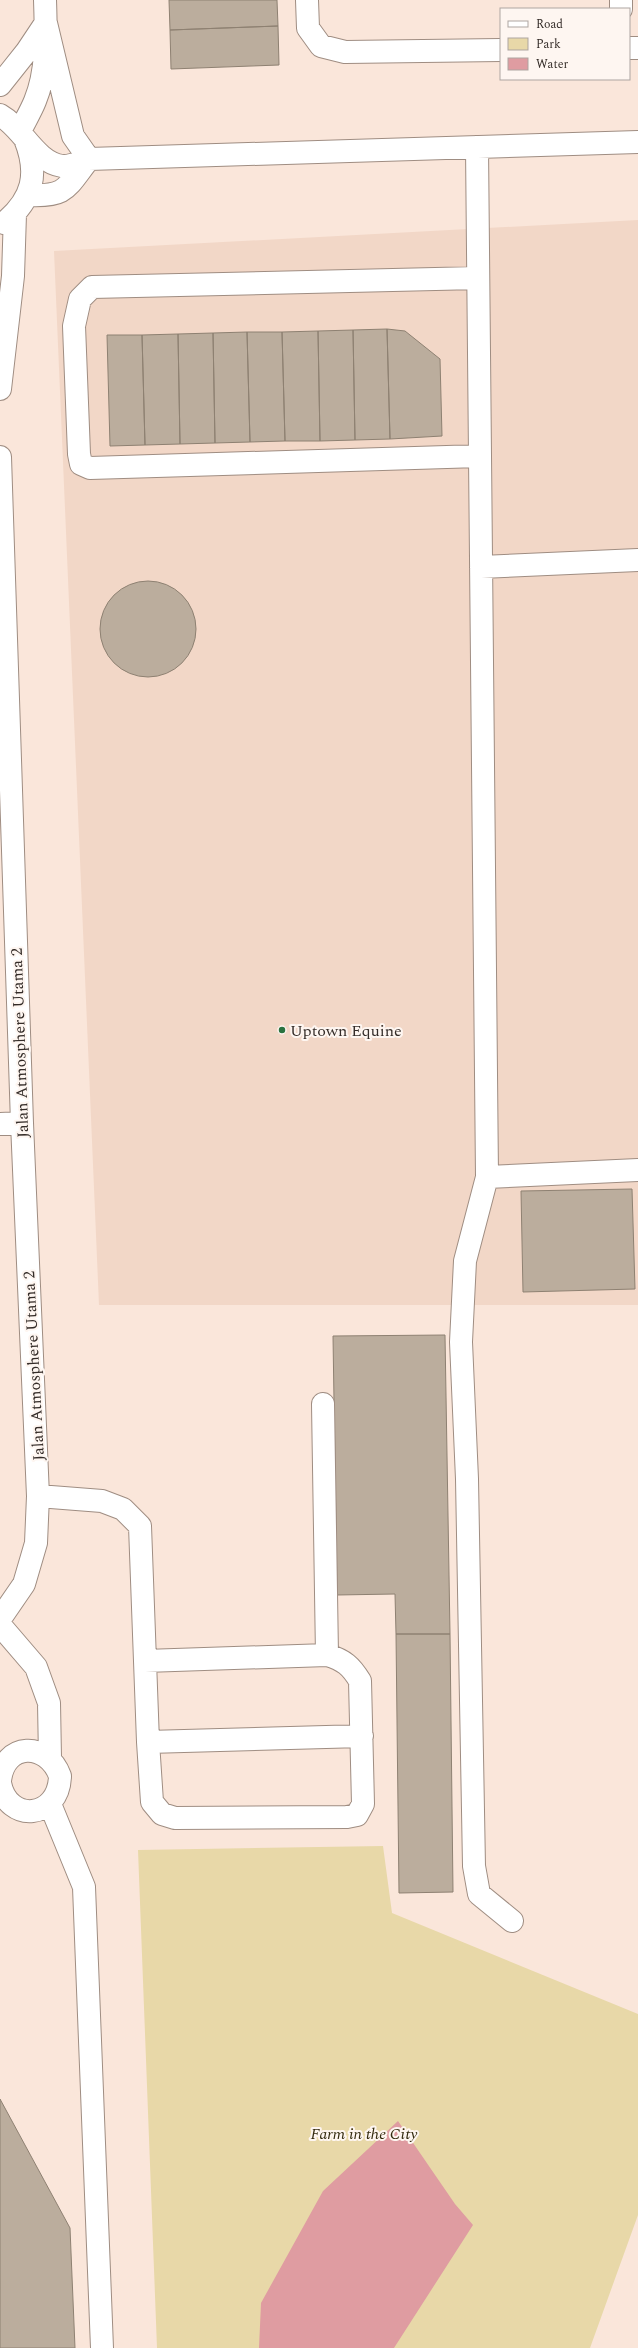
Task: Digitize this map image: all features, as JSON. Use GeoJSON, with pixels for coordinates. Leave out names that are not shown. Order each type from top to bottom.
{"type":"FeatureCollection","features":[{"type":"Feature","properties":{"kind":"street"},"geometry":{"type":"LineString","coordinates":[[0,389],[13,276],[8,219],[28,195],[33,176],[32,157],[22,134],[37,93],[42,73],[46,23],[45,0]]}},
{"type":"Feature","properties":{"kind":"street"},"geometry":{"type":"LineString","coordinates":[[307,0],[308,28],[321,46],[345,52],[500,50]]}},
{"type":"Feature","properties":{"kind":"street"},"geometry":{"type":"LineString","coordinates":[[0,85],[27,51],[46,23]]}},
{"type":"Feature","properties":{"kind":"street"},"geometry":{"type":"LineString","coordinates":[[46,23],[73,136],[89,159]]}},
{"type":"Feature","properties":{"kind":"street"},"geometry":{"type":"LineString","coordinates":[[0,115],[22,134],[47,161],[63,166],[89,159],[638,142]]}},
{"type":"Feature","properties":{"kind":"street"},"geometry":{"type":"LineString","coordinates":[[477,147],[487,1177],[465,1261],[461,1342],[467,1479],[472,1824],[474,1866],[479,1894],[512,1921]]}},
{"type":"Feature","properties":{"kind":"street"},"geometry":{"type":"LineString","coordinates":[[28,195],[50,196],[65,190],[89,159]]}},
{"type":"Feature","properties":{"kind":"street"},"geometry":{"type":"LineString","coordinates":[[478,278],[92,287],[80,299],[74,326],[79,454],[81,464],[90,468],[479,456]]}},
{"type":"Feature","properties":{"kind":"street","name":"Jalan Atmosphere Utama 2"},"geometry":{"type":"LineString","coordinates":[[0,457],[22,1123],[38,1496],[36,1543],[24,1584],[0,1619]]}},
{"type":"Feature","properties":{"kind":"street"},"geometry":{"type":"LineString","coordinates":[[481,567],[638,560]]}},
{"type":"Feature","properties":{"kind":"street"},"geometry":{"type":"LineString","coordinates":[[0,1124],[22,1123]]}},
{"type":"Feature","properties":{"kind":"street"},"geometry":{"type":"LineString","coordinates":[[487,1177],[638,1170]]}},
{"type":"Feature","properties":{"kind":"street"},"geometry":{"type":"LineString","coordinates":[[323,1404],[327,1655]]}},
{"type":"Feature","properties":{"kind":"street"},"geometry":{"type":"LineString","coordinates":[[38,1496],[102,1501],[123,1509],[140,1526],[145,1661],[148,1742],[152,1802],[162,1814],[175,1818],[346,1817],[357,1815],[363,1804],[360,1681],[352,1668],[341,1659],[327,1655],[145,1661]]}},
{"type":"Feature","properties":{"kind":"street"},"geometry":{"type":"LineString","coordinates":[[0,1625],[36,1668],[49,1703],[50,1758]]}},
{"type":"Feature","properties":{"kind":"street"},"geometry":{"type":"LineString","coordinates":[[148,1742],[362,1736]]}},
{"type":"Feature","properties":{"kind":"street"},"geometry":{"type":"LineString","coordinates":[[32,1750],[42,1752],[50,1758],[60,1776],[56,1796],[50,1804],[41,1809],[23,1810],[7,1800],[0,1781],[12,1756],[32,1750]]}},
{"type":"Feature","properties":{"kind":"street"},"geometry":{"type":"LineString","coordinates":[[50,1804],[84,1887],[102,2348]]}},
{"type":"Feature","properties":{"kind":"shaded area"},"geometry":{"type":"Polygon","coordinates":[[[638,220],[638,1305],[99,1305],[54,251],[638,220]]]}},
{"type":"Feature","properties":{"kind":"green space","name":"Farm in the City"},"geometry":{"type":"Polygon","coordinates":[[[383,1846],[392,1913],[638,2014],[638,2215],[590,2348],[157,2348],[138,1850],[383,1846]]]}},
{"type":"Feature","properties":{"kind":"water"},"geometry":{"type":"Polygon","coordinates":[[[398,2121],[455,2204],[473,2225],[394,2348],[259,2348],[261,2303],[323,2191],[398,2121]]]}},
{"type":"Feature","properties":{"kind":"building"},"geometry":{"type":"Polygon","coordinates":[[[169,0],[277,0],[278,26],[170,30],[169,0]]]}},
{"type":"Feature","properties":{"kind":"building"},"geometry":{"type":"Polygon","coordinates":[[[278,26],[279,65],[171,69],[170,30],[278,26]]]}},
{"type":"Feature","properties":{"kind":"building"},"geometry":{"type":"Polygon","coordinates":[[[387,329],[405,331],[440,359],[442,436],[390,439],[387,329]]]}},
{"type":"Feature","properties":{"kind":"building"},"geometry":{"type":"Polygon","coordinates":[[[387,329],[390,439],[355,440],[353,330],[387,329]]]}},
{"type":"Feature","properties":{"kind":"building"},"geometry":{"type":"Polygon","coordinates":[[[353,330],[355,440],[320,441],[318,331],[353,330]]]}},
{"type":"Feature","properties":{"kind":"building"},"geometry":{"type":"Polygon","coordinates":[[[318,331],[320,441],[285,441],[282,332],[318,331]]]}},
{"type":"Feature","properties":{"kind":"building"},"geometry":{"type":"Polygon","coordinates":[[[247,332],[282,332],[285,441],[250,442],[247,332]]]}},
{"type":"Feature","properties":{"kind":"building"},"geometry":{"type":"Polygon","coordinates":[[[247,332],[250,442],[215,443],[213,333],[247,332]]]}},
{"type":"Feature","properties":{"kind":"building"},"geometry":{"type":"Polygon","coordinates":[[[213,333],[215,443],[180,444],[178,334],[213,333]]]}},
{"type":"Feature","properties":{"kind":"building"},"geometry":{"type":"Polygon","coordinates":[[[178,334],[180,444],[145,445],[142,335],[178,334]]]}},
{"type":"Feature","properties":{"kind":"building"},"geometry":{"type":"Polygon","coordinates":[[[107,335],[142,335],[145,445],[110,446],[107,335]]]}},
{"type":"Feature","properties":{"kind":"building"},"geometry":{"type":"Polygon","coordinates":[[[148,581],[166,584],[182,595],[193,611],[196,629],[193,647],[182,663],[166,674],[148,677],[130,674],[114,663],[103,647],[100,629],[103,611],[114,595],[130,584],[148,581]]]}},
{"type":"Feature","properties":{"kind":"building"},"geometry":{"type":"Polygon","coordinates":[[[632,1189],[635,1289],[523,1292],[521,1191],[632,1189]]]}},
{"type":"Feature","properties":{"kind":"building"},"geometry":{"type":"Polygon","coordinates":[[[445,1335],[450,1634],[396,1634],[395,1594],[337,1595],[333,1336],[445,1335]]]}},
{"type":"Feature","properties":{"kind":"building"},"geometry":{"type":"Polygon","coordinates":[[[396,1634],[450,1634],[453,1892],[399,1893],[396,1634]]]}},
{"type":"Feature","properties":{"kind":"building"},"geometry":{"type":"Polygon","coordinates":[[[0,2099],[70,2228],[75,2348],[0,2348],[0,2099]]]}},
{"type":"Feature","properties":{"kind":"place","name":"Uptown Equine"},"geometry":{"type":"Point","coordinates":[282,1030]}}]}
